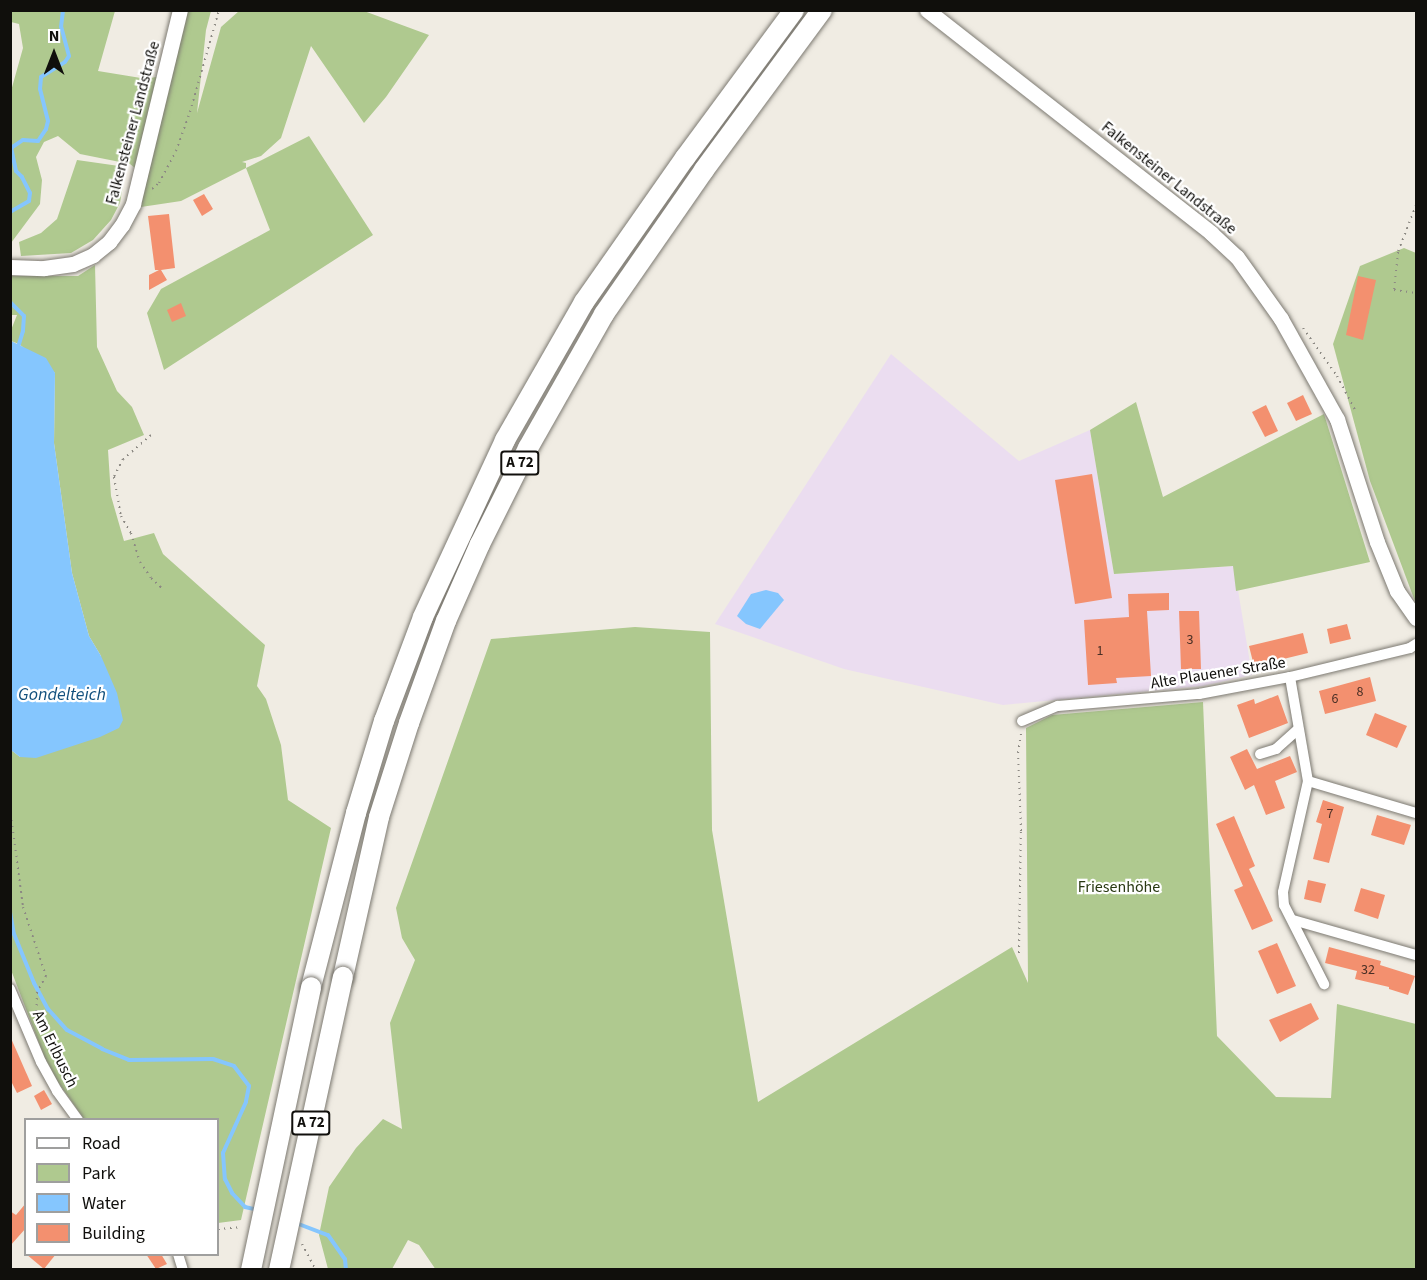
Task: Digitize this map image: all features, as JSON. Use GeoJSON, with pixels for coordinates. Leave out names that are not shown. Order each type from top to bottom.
{"type":"FeatureCollection","features":[{"type":"Feature","properties":{"kind":"highway","name":"A 72"},"geometry":{"type":"LineString","coordinates":[[251,1269],[311,987],[356,813],[384,722],[423,617],[505,440],[584,302],[685,158],[794,10]]}},
{"type":"Feature","properties":{"kind":"highway","name":"A 72"},"geometry":{"type":"LineString","coordinates":[[279,1269],[379,817],[409,723],[446,621],[485,533],[528,448],[604,314],[704,170],[822,10]]}},
{"type":"Feature","properties":{"kind":"main road","name":"Falkensteiner Landstraße"},"geometry":{"type":"LineString","coordinates":[[10,267],[63,266],[93,255],[109,242],[133,204],[180,10]]}},
{"type":"Feature","properties":{"kind":"main road","name":"Falkensteiner Landstraße"},"geometry":{"type":"LineString","coordinates":[[927,10],[1211,233],[1237,257],[1281,319],[1337,419],[1377,542],[1397,591],[1416,618]]}},
{"type":"Feature","properties":{"kind":"street","name":"Alte Plauener Straße"},"geometry":{"type":"LineString","coordinates":[[1022,721],[1058,706],[1199,694],[1290,677],[1410,648],[1416,644]]}},
{"type":"Feature","properties":{"kind":"street"},"geometry":{"type":"LineString","coordinates":[[1290,677],[1308,781],[1283,892],[1284,905],[1324,984]]}},
{"type":"Feature","properties":{"kind":"street"},"geometry":{"type":"LineString","coordinates":[[1260,754],[1276,748],[1298,729]]}},
{"type":"Feature","properties":{"kind":"street"},"geometry":{"type":"LineString","coordinates":[[1308,781],[1416,813]]}},
{"type":"Feature","properties":{"kind":"street"},"geometry":{"type":"LineString","coordinates":[[1293,920],[1416,954]]}},
{"type":"Feature","properties":{"kind":"street","name":"Am Erlbusch"},"geometry":{"type":"LineString","coordinates":[[10,989],[41,1062],[57,1091],[77,1118]]}},
{"type":"Feature","properties":{"kind":"path"},"geometry":{"type":"LineString","coordinates":[[133,204],[159,183],[176,152],[190,112],[219,10]]}},
{"type":"Feature","properties":{"kind":"path"},"geometry":{"type":"LineString","coordinates":[[1416,205],[1398,252],[1394,290],[1416,293]]}},
{"type":"Feature","properties":{"kind":"path"},"geometry":{"type":"LineString","coordinates":[[1281,319],[1293,315],[1337,376],[1356,411]]}},
{"type":"Feature","properties":{"kind":"path"},"geometry":{"type":"LineString","coordinates":[[151,435],[123,459],[114,477],[121,516],[131,533],[140,562],[151,578],[163,589]]}},
{"type":"Feature","properties":{"kind":"path"},"geometry":{"type":"LineString","coordinates":[[1019,954],[1021,831],[1018,753],[1022,721]]}},
{"type":"Feature","properties":{"kind":"path"},"geometry":{"type":"LineString","coordinates":[[10,808],[23,907],[46,976],[37,992]]}},
{"type":"Feature","properties":{"kind":"shaded area"},"geometry":{"type":"Polygon","coordinates":[[[891,354],[1019,461],[1090,430],[1114,574],[1234,566],[1252,675],[1203,686],[1003,705],[844,669],[715,624],[891,354]]]}},
{"type":"Feature","properties":{"kind":"green space"},"geometry":{"type":"Polygon","coordinates":[[[11,11],[115,11],[98,71],[147,79],[168,74],[186,11],[211,11],[206,30],[197,113],[221,27],[239,11],[364,11],[429,35],[386,97],[364,123],[311,46],[281,138],[261,156],[242,162],[246,163],[246,168],[181,201],[141,207],[146,177],[130,164],[80,154],[58,136],[44,142],[36,157],[42,180],[40,204],[11,243],[11,91],[23,48],[19,24],[11,22],[11,11]]]}},
{"type":"Feature","properties":{"kind":"green space"},"geometry":{"type":"Polygon","coordinates":[[[309,136],[373,235],[164,370],[147,313],[161,289],[270,230],[246,168],[309,136]]]}},
{"type":"Feature","properties":{"kind":"green space"},"geometry":{"type":"Polygon","coordinates":[[[77,160],[126,167],[120,203],[111,220],[93,240],[71,253],[21,256],[19,242],[41,233],[57,219],[77,160]]]}},
{"type":"Feature","properties":{"kind":"green space"},"geometry":{"type":"Polygon","coordinates":[[[1404,248],[1416,253],[1416,604],[1370,481],[1333,344],[1360,266],[1404,248]]]}},
{"type":"Feature","properties":{"kind":"green space"},"geometry":{"type":"Polygon","coordinates":[[[95,265],[97,347],[117,391],[132,407],[144,435],[108,450],[111,496],[124,541],[154,533],[163,554],[265,645],[257,686],[266,699],[281,745],[288,800],[331,828],[241,1220],[219,1223],[219,1118],[83,1118],[58,1082],[44,1056],[11,970],[11,750],[20,757],[101,656],[89,636],[72,573],[54,443],[55,373],[19,344],[11,341],[11,330],[17,315],[11,315],[11,276],[78,276],[95,265]]]}},
{"type":"Feature","properties":{"kind":"green space"},"geometry":{"type":"Polygon","coordinates":[[[1136,402],[1163,497],[1324,414],[1370,562],[1236,591],[1233,566],[1114,574],[1090,430],[1136,402]]]}},
{"type":"Feature","properties":{"kind":"green space","name":"Friesenhöhe"},"geometry":{"type":"Polygon","coordinates":[[[635,627],[710,632],[712,830],[758,1102],[1012,947],[1028,983],[1026,728],[1052,715],[1203,702],[1217,1036],[1276,1097],[1331,1098],[1337,1004],[1416,1024],[1416,1269],[436,1270],[419,1245],[408,1240],[392,1269],[328,1269],[319,1235],[329,1187],[356,1148],[383,1119],[402,1129],[390,1023],[415,960],[402,938],[396,908],[491,639],[635,627]]]}},
{"type":"Feature","properties":{"kind":"water","name":"Gondelteich"},"geometry":{"type":"Polygon","coordinates":[[[11,341],[46,358],[55,373],[54,443],[72,573],[89,636],[101,656],[117,693],[123,720],[119,728],[100,737],[36,758],[20,757],[11,750],[11,341]]]}},
{"type":"Feature","properties":{"kind":"water"},"geometry":{"type":"Polygon","coordinates":[[[766,590],[778,593],[784,600],[760,629],[746,624],[737,616],[751,594],[766,590]]]}},
{"type":"Feature","properties":{"kind":"building"},"geometry":{"type":"Polygon","coordinates":[[[204,194],[213,209],[202,216],[193,200],[204,194]]]}},
{"type":"Feature","properties":{"kind":"building"},"geometry":{"type":"Polygon","coordinates":[[[169,214],[175,268],[161,270],[167,280],[149,290],[149,275],[159,270],[155,270],[148,216],[169,214]]]}},
{"type":"Feature","properties":{"kind":"building"},"geometry":{"type":"Polygon","coordinates":[[[1358,276],[1376,280],[1363,340],[1346,335],[1358,276]]]}},
{"type":"Feature","properties":{"kind":"building"},"geometry":{"type":"Polygon","coordinates":[[[181,303],[186,316],[172,322],[167,310],[181,303]]]}},
{"type":"Feature","properties":{"kind":"building"},"geometry":{"type":"Polygon","coordinates":[[[1303,395],[1312,414],[1296,421],[1287,403],[1303,395]]]}},
{"type":"Feature","properties":{"kind":"building"},"geometry":{"type":"Polygon","coordinates":[[[1266,405],[1278,431],[1265,437],[1252,412],[1266,405]]]}},
{"type":"Feature","properties":{"kind":"building"},"geometry":{"type":"Polygon","coordinates":[[[1092,474],[1112,598],[1075,604],[1055,480],[1092,474]]]}},
{"type":"Feature","properties":{"kind":"building"},"geometry":{"type":"Polygon","coordinates":[[[1169,593],[1169,610],[1147,611],[1151,676],[1116,678],[1117,683],[1088,685],[1084,620],[1129,617],[1128,594],[1169,593]]]}},
{"type":"Feature","properties":{"kind":"building"},"geometry":{"type":"Polygon","coordinates":[[[1179,611],[1199,611],[1201,669],[1181,669],[1179,611]]]}},
{"type":"Feature","properties":{"kind":"building"},"geometry":{"type":"Polygon","coordinates":[[[1347,624],[1351,639],[1330,644],[1327,629],[1347,624]]]}},
{"type":"Feature","properties":{"kind":"building"},"geometry":{"type":"Polygon","coordinates":[[[1303,633],[1308,653],[1254,666],[1249,646],[1303,633]]]}},
{"type":"Feature","properties":{"kind":"building"},"geometry":{"type":"Polygon","coordinates":[[[1370,677],[1376,701],[1325,714],[1319,691],[1370,677]]]}},
{"type":"Feature","properties":{"kind":"building"},"geometry":{"type":"Polygon","coordinates":[[[1278,695],[1288,723],[1249,738],[1237,705],[1254,699],[1255,704],[1278,695]]]}},
{"type":"Feature","properties":{"kind":"building"},"geometry":{"type":"Polygon","coordinates":[[[1375,713],[1407,726],[1397,748],[1366,735],[1375,713]]]}},
{"type":"Feature","properties":{"kind":"building"},"geometry":{"type":"Polygon","coordinates":[[[1247,749],[1257,769],[1290,756],[1297,772],[1275,781],[1285,808],[1266,815],[1254,785],[1245,790],[1230,757],[1247,749]]]}},
{"type":"Feature","properties":{"kind":"building"},"geometry":{"type":"Polygon","coordinates":[[[1323,800],[1344,807],[1329,863],[1313,859],[1322,824],[1316,822],[1323,800]]]}},
{"type":"Feature","properties":{"kind":"building"},"geometry":{"type":"Polygon","coordinates":[[[1377,815],[1411,825],[1404,845],[1371,835],[1377,815]]]}},
{"type":"Feature","properties":{"kind":"building"},"geometry":{"type":"Polygon","coordinates":[[[1234,816],[1255,866],[1249,869],[1273,921],[1252,930],[1234,890],[1243,886],[1216,824],[1234,816]]]}},
{"type":"Feature","properties":{"kind":"building"},"geometry":{"type":"Polygon","coordinates":[[[1308,880],[1326,884],[1321,903],[1304,899],[1308,880]]]}},
{"type":"Feature","properties":{"kind":"building"},"geometry":{"type":"Polygon","coordinates":[[[1361,888],[1385,895],[1378,919],[1354,911],[1361,888]]]}},
{"type":"Feature","properties":{"kind":"building"},"geometry":{"type":"Polygon","coordinates":[[[1277,943],[1296,986],[1277,994],[1258,951],[1277,943]]]}},
{"type":"Feature","properties":{"kind":"building"},"geometry":{"type":"Polygon","coordinates":[[[1329,947],[1381,961],[1380,965],[1415,976],[1408,995],[1389,989],[1389,987],[1355,979],[1357,971],[1325,963],[1329,947]]]}},
{"type":"Feature","properties":{"kind":"building"},"geometry":{"type":"Polygon","coordinates":[[[1311,1003],[1319,1019],[1280,1042],[1269,1020],[1311,1003]]]}},
{"type":"Feature","properties":{"kind":"building"},"geometry":{"type":"Polygon","coordinates":[[[10,1036],[32,1086],[17,1093],[10,1079],[10,1036]]]}},
{"type":"Feature","properties":{"kind":"building"},"geometry":{"type":"Polygon","coordinates":[[[44,1090],[52,1104],[41,1110],[34,1096],[44,1090]]]}},
{"type":"Feature","properties":{"kind":"building"},"geometry":{"type":"Polygon","coordinates":[[[24,1205],[24,1230],[10,1246],[10,1211],[16,1215],[24,1205]]]}},
{"type":"Feature","properties":{"kind":"building"},"geometry":{"type":"Polygon","coordinates":[[[28,1256],[54,1256],[44,1269],[28,1256]]]}},
{"type":"Feature","properties":{"kind":"building"},"geometry":{"type":"Polygon","coordinates":[[[147,1256],[162,1256],[167,1264],[156,1269],[147,1256]]]}},
{"type":"Feature","properties":{"kind":"waterway"},"geometry":{"type":"LineString","coordinates":[[10,212],[29,201],[30,193],[22,177],[16,171],[11,148],[23,140],[38,141],[46,129],[48,121],[40,89],[41,77],[65,62],[69,56],[61,27],[63,10]]}},
{"type":"Feature","properties":{"kind":"waterway"},"geometry":{"type":"LineString","coordinates":[[10,302],[24,316],[19,344]]}},
{"type":"Feature","properties":{"kind":"waterway"},"geometry":{"type":"LineString","coordinates":[[10,912],[14,934],[34,983],[48,1009],[67,1030],[102,1049],[129,1060],[213,1059],[234,1066],[249,1086],[246,1102],[223,1153],[225,1179],[232,1193],[245,1207],[258,1210]]}},
{"type":"Feature","properties":{"kind":"waterway"},"geometry":{"type":"LineString","coordinates":[[296,1223],[328,1235],[345,1259],[346,1270]]}}]}
